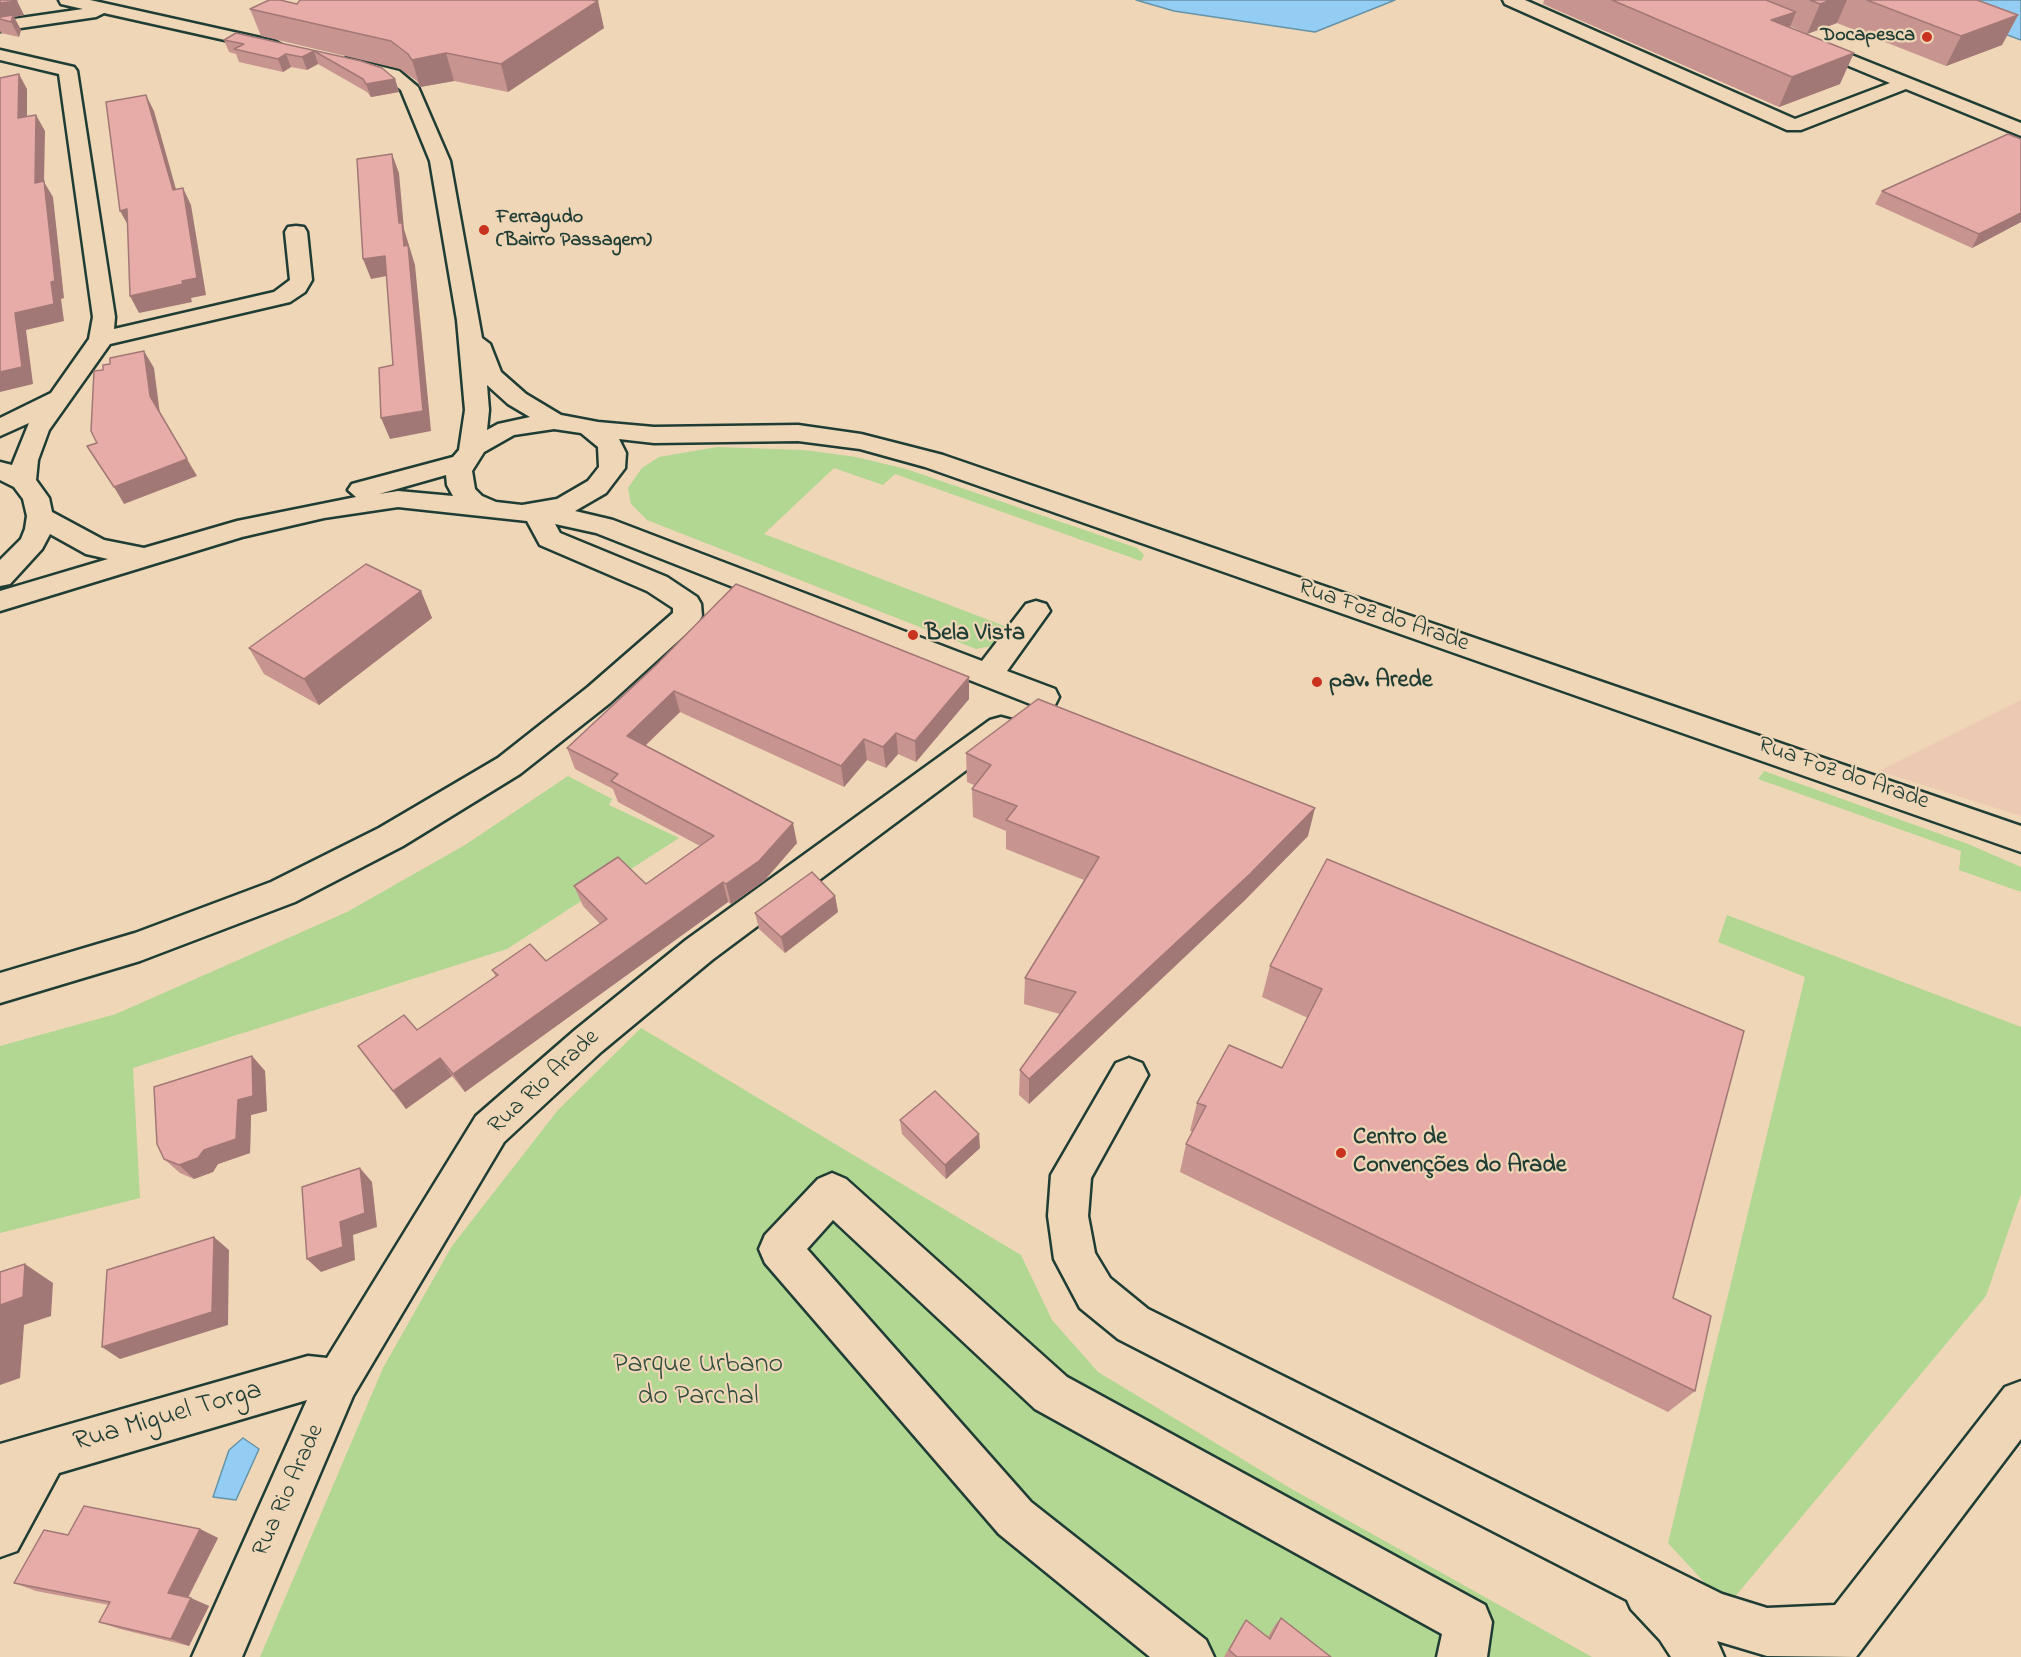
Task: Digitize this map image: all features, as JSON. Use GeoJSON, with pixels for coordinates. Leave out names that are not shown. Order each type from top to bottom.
{"type":"FeatureCollection","features":[{"type":"Feature","properties":{"kind":"street"},"geometry":{"type":"LineString","coordinates":[[67,0],[293,51]]}},
{"type":"Feature","properties":{"kind":"street"},"geometry":{"type":"LineString","coordinates":[[1511,0],[1794,126],[1906,83]]}},
{"type":"Feature","properties":{"kind":"street"},"geometry":{"type":"LineString","coordinates":[[0,26],[112,10]]}},
{"type":"Feature","properties":{"kind":"street"},"geometry":{"type":"LineString","coordinates":[[1789,35],[2021,130]]}},
{"type":"Feature","properties":{"kind":"street"},"geometry":{"type":"LineString","coordinates":[[0,55],[68,71],[104,317],[101,339],[80,373],[57,398],[37,429],[25,460],[11,476],[36,498],[40,516],[39,529],[32,543],[0,577]]}},
{"type":"Feature","properties":{"kind":"street"},"geometry":{"type":"LineString","coordinates":[[327,58],[393,75],[410,87],[440,161],[469,320]]}},
{"type":"Feature","properties":{"kind":"street"},"geometry":{"type":"LineString","coordinates":[[0,71],[40,65]]}},
{"type":"Feature","properties":{"kind":"street"},"geometry":{"type":"LineString","coordinates":[[101,339],[282,297],[297,287],[301,279],[296,232]]}},
{"type":"Feature","properties":{"kind":"street","name":"Rua Foz do Arade"},"geometry":{"type":"LineString","coordinates":[[469,320],[490,375],[517,399],[554,421]]}},
{"type":"Feature","properties":{"kind":"street","name":"Rua Foz do Arade"},"geometry":{"type":"LineString","coordinates":[[469,320],[477,410],[466,458],[459,476],[462,490],[473,502],[484,507],[514,513],[538,512],[579,499],[607,473],[651,448],[737,436]]}},
{"type":"Feature","properties":{"kind":"street"},"geometry":{"type":"LineString","coordinates":[[0,428],[57,398]]}},
{"type":"Feature","properties":{"kind":"street","name":"Rua Foz do Arade"},"geometry":{"type":"LineString","coordinates":[[466,458],[486,439],[507,429],[554,421],[593,429],[654,435],[798,434],[861,442],[934,461],[1855,778],[2021,839]]}},
{"type":"Feature","properties":{"kind":"street"},"geometry":{"type":"LineString","coordinates":[[593,429],[610,444],[607,473],[611,504],[624,520],[688,558]]}},
{"type":"Feature","properties":{"kind":"street"},"geometry":{"type":"LineString","coordinates":[[0,601],[466,458]]}},
{"type":"Feature","properties":{"kind":"street"},"geometry":{"type":"LineString","coordinates":[[237,530],[324,510],[398,499],[484,507]]}},
{"type":"Feature","properties":{"kind":"street"},"geometry":{"type":"LineString","coordinates":[[0,988],[140,946],[283,892],[391,837],[509,766],[599,695],[688,616],[687,604],[657,584],[550,539],[541,524],[538,512],[603,526],[987,676],[1036,611]]}},
{"type":"Feature","properties":{"kind":"street"},"geometry":{"type":"LineString","coordinates":[[40,516],[96,548],[119,554],[146,556]]}},
{"type":"Feature","properties":{"kind":"street","name":"Rua Rio Arade"},"geometry":{"type":"LineString","coordinates":[[217,1657],[338,1381],[490,1129],[588,1041],[699,950],[1044,697],[987,676]]}},
{"type":"Feature","properties":{"kind":"street"},"geometry":{"type":"LineString","coordinates":[[1129,1075],[1071,1175],[1068,1216],[1075,1259],[1095,1293],[1133,1324],[1634,1578],[1717,1617],[1767,1632],[1836,1643],[2021,1403]]}},
{"type":"Feature","properties":{"kind":"street"},"geometry":{"type":"LineString","coordinates":[[1189,1657],[1016,1518],[780,1250],[832,1192],[1051,1393],[1468,1622],[1462,1657]]}},
{"type":"Feature","properties":{"kind":"street","name":"Rua Miguel Torga"},"geometry":{"type":"LineString","coordinates":[[0,1467],[308,1378],[338,1381]]}},
{"type":"Feature","properties":{"kind":"street"},"geometry":{"type":"LineString","coordinates":[[0,1534],[45,1453]]}},
{"type":"Feature","properties":{"kind":"street"},"geometry":{"type":"LineString","coordinates":[[1634,1578],[1677,1623],[1699,1657]]}},
{"type":"Feature","properties":{"kind":"shaded area"},"geometry":{"type":"Polygon","coordinates":[[[2021,700],[2021,816],[1879,771],[2021,700]]]}},
{"type":"Feature","properties":{"kind":"green space"},"geometry":{"type":"Polygon","coordinates":[[[717,447],[804,450],[856,457],[906,469],[1137,548],[1144,555],[1141,561],[895,474],[883,485],[834,468],[764,534],[1007,627],[991,646],[976,649],[647,520],[631,504],[628,488],[642,468],[659,457],[717,447]]]}},
{"type":"Feature","properties":{"kind":"green space"},"geometry":{"type":"Polygon","coordinates":[[[1764,771],[1968,844],[2021,867],[2021,892],[1959,870],[1961,851],[1758,779],[1764,771]]]}},
{"type":"Feature","properties":{"kind":"green space"},"geometry":{"type":"Polygon","coordinates":[[[568,776],[612,799],[609,805],[679,838],[507,949],[133,1068],[140,1198],[0,1233],[0,1046],[116,1014],[347,912],[465,845],[568,776]]]}},
{"type":"Feature","properties":{"kind":"green space"},"geometry":{"type":"Polygon","coordinates":[[[1727,915],[2021,1027],[2021,1194],[1986,1296],[1733,1599],[1716,1595],[1668,1543],[1805,977],[1718,942],[1727,915]]]}},
{"type":"Feature","properties":{"kind":"green space","name":"Parque Urbano do Parchal"},"geometry":{"type":"Polygon","coordinates":[[[641,1028],[1021,1255],[1052,1320],[1098,1372],[1290,1488],[1592,1657],[260,1657],[383,1368],[452,1246],[558,1110],[641,1028]]]}},
{"type":"Feature","properties":{"kind":"water"},"geometry":{"type":"Polygon","coordinates":[[[1136,0],[1395,0],[1315,32],[1174,11],[1136,0]]]}},
{"type":"Feature","properties":{"kind":"water"},"geometry":{"type":"Polygon","coordinates":[[[1913,0],[2021,0],[2021,40],[1913,0]]]}},
{"type":"Feature","properties":{"kind":"water"},"geometry":{"type":"Polygon","coordinates":[[[243,1438],[259,1449],[236,1500],[213,1497],[229,1450],[243,1438]]]}},
{"type":"Feature","properties":{"kind":"building"},"geometry":{"type":"Polygon","coordinates":[[[0,0],[14,0],[17,1],[0,3],[0,0]]]}},
{"type":"Feature","properties":{"kind":"building"},"geometry":{"type":"Polygon","coordinates":[[[269,0],[297,4],[300,0],[598,1],[501,64],[446,53],[412,60],[391,41],[250,9],[269,0]]]}},
{"type":"Feature","properties":{"kind":"building"},"geometry":{"type":"Polygon","coordinates":[[[1612,0],[1766,0],[1796,12],[1771,20],[1854,53],[1792,77],[1612,0]]]}},
{"type":"Feature","properties":{"kind":"building"},"geometry":{"type":"Polygon","coordinates":[[[1810,0],[1831,0],[1820,4],[1810,0]]]}},
{"type":"Feature","properties":{"kind":"building"},"geometry":{"type":"Polygon","coordinates":[[[1867,0],[1977,0],[2018,15],[1961,36],[1867,0]]]}},
{"type":"Feature","properties":{"kind":"building"},"geometry":{"type":"Polygon","coordinates":[[[13,15],[11,22],[0,19],[0,17],[13,15]]]}},
{"type":"Feature","properties":{"kind":"building"},"geometry":{"type":"Polygon","coordinates":[[[236,33],[361,61],[382,68],[395,79],[366,84],[363,79],[314,51],[302,57],[286,54],[278,59],[234,49],[244,44],[224,40],[236,33]]]}},
{"type":"Feature","properties":{"kind":"building"},"geometry":{"type":"Polygon","coordinates":[[[19,74],[18,118],[36,115],[35,183],[44,181],[55,281],[51,282],[54,304],[15,313],[22,367],[0,372],[0,78],[19,74]]]}},
{"type":"Feature","properties":{"kind":"building"},"geometry":{"type":"Polygon","coordinates":[[[146,95],[173,190],[183,188],[197,278],[182,281],[183,284],[130,296],[127,209],[120,211],[106,102],[146,95]]]}},
{"type":"Feature","properties":{"kind":"building"},"geometry":{"type":"Polygon","coordinates":[[[2008,134],[2021,139],[2021,213],[1979,234],[1882,191],[2008,134]]]}},
{"type":"Feature","properties":{"kind":"building"},"geometry":{"type":"Polygon","coordinates":[[[392,154],[399,223],[402,223],[404,246],[408,245],[423,411],[381,418],[379,368],[393,365],[385,256],[363,259],[357,159],[392,154]]]}},
{"type":"Feature","properties":{"kind":"building"},"geometry":{"type":"Polygon","coordinates":[[[144,351],[150,396],[187,459],[114,487],[87,446],[97,443],[91,431],[94,371],[103,370],[103,365],[110,364],[110,358],[144,351]]]}},
{"type":"Feature","properties":{"kind":"building"},"geometry":{"type":"Polygon","coordinates":[[[366,564],[421,591],[304,679],[249,648],[366,564]]]}},
{"type":"Feature","properties":{"kind":"building"},"geometry":{"type":"Polygon","coordinates":[[[736,584],[969,677],[915,741],[896,733],[883,747],[864,739],[841,766],[674,691],[627,736],[793,823],[759,861],[726,884],[723,882],[453,1074],[440,1058],[393,1091],[358,1046],[404,1015],[417,1030],[498,975],[492,970],[530,944],[546,961],[607,919],[574,886],[618,857],[646,884],[714,836],[611,781],[618,774],[567,748],[656,665],[736,584]]]}},
{"type":"Feature","properties":{"kind":"building"},"geometry":{"type":"Polygon","coordinates":[[[1038,699],[1315,808],[1250,874],[1029,1079],[1020,1070],[1076,992],[1025,978],[1099,857],[1006,820],[1017,806],[972,789],[991,765],[966,753],[1038,699]]]}},
{"type":"Feature","properties":{"kind":"building","name":"Centro de Convenções do Arade"},"geometry":{"type":"Polygon","coordinates":[[[1327,859],[1744,1031],[1673,1298],[1711,1316],[1695,1391],[1186,1144],[1206,1106],[1197,1103],[1229,1045],[1282,1068],[1322,989],[1270,966],[1327,859]]]}},
{"type":"Feature","properties":{"kind":"building"},"geometry":{"type":"Polygon","coordinates":[[[812,872],[835,896],[781,937],[755,913],[812,872]]]}},
{"type":"Feature","properties":{"kind":"building"},"geometry":{"type":"Polygon","coordinates":[[[252,1056],[253,1096],[238,1100],[236,1139],[204,1150],[198,1158],[179,1165],[164,1159],[157,1144],[154,1087],[252,1056]]]}},
{"type":"Feature","properties":{"kind":"building"},"geometry":{"type":"Polygon","coordinates":[[[935,1091],[979,1134],[945,1165],[900,1120],[935,1091]]]}},
{"type":"Feature","properties":{"kind":"building"},"geometry":{"type":"Polygon","coordinates":[[[360,1168],[365,1213],[340,1222],[343,1247],[307,1259],[302,1187],[360,1168]]]}},
{"type":"Feature","properties":{"kind":"building"},"geometry":{"type":"Polygon","coordinates":[[[214,1237],[212,1312],[102,1347],[107,1270],[214,1237]]]}},
{"type":"Feature","properties":{"kind":"building"},"geometry":{"type":"Polygon","coordinates":[[[25,1264],[23,1297],[0,1305],[0,1272],[25,1264]]]}},
{"type":"Feature","properties":{"kind":"building"},"geometry":{"type":"Polygon","coordinates":[[[84,1506],[200,1529],[168,1593],[191,1598],[171,1639],[99,1622],[110,1602],[14,1583],[44,1530],[68,1535],[84,1506]]]}},
{"type":"Feature","properties":{"kind":"building"},"geometry":{"type":"Polygon","coordinates":[[[1281,1618],[1331,1657],[1237,1657],[1229,1650],[1246,1620],[1270,1639],[1281,1618]]]}},
{"type":"Feature","properties":{"kind":"place","name":"Docapesca"},"geometry":{"type":"Point","coordinates":[1927,37]}},
{"type":"Feature","properties":{"kind":"place","name":"Ferragudo (Bairro Passagem)"},"geometry":{"type":"Point","coordinates":[484,230]}},
{"type":"Feature","properties":{"kind":"place","name":"Bela Vista"},"geometry":{"type":"Point","coordinates":[913,635]}},
{"type":"Feature","properties":{"kind":"place","name":"pav. Arede"},"geometry":{"type":"Point","coordinates":[1317,682]}},
{"type":"Feature","properties":{"kind":"place","name":"Centro de Convenções do Arade"},"geometry":{"type":"Point","coordinates":[1341,1153]}}]}
